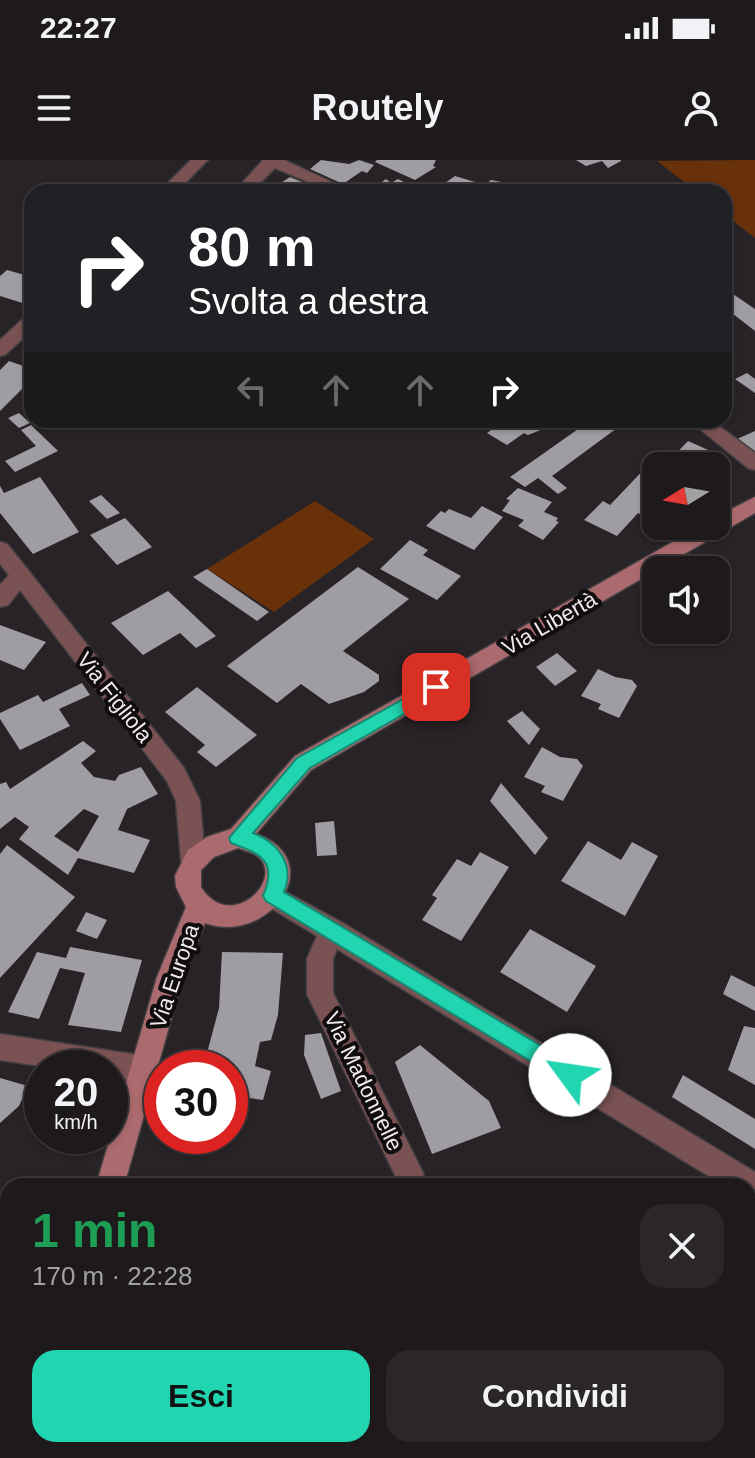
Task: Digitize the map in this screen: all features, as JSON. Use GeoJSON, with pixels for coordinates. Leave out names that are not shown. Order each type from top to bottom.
{"type":"FeatureCollection","features":[{"type":"Feature","properties":{"kind":"street"},"geometry":{"type":"LineString","coordinates":[[175,184],[200,160]]}},
{"type":"Feature","properties":{"kind":"street"},"geometry":{"type":"LineString","coordinates":[[250,184],[272,160],[327,184]]}},
{"type":"Feature","properties":{"kind":"street"},"geometry":{"type":"LineString","coordinates":[[0,350],[24,328]]}},
{"type":"Feature","properties":{"kind":"street"},"geometry":{"type":"LineString","coordinates":[[709,428],[755,463]]}},
{"type":"Feature","properties":{"kind":"street","name":"Via Libertà"},"geometry":{"type":"LineString","coordinates":[[238,838],[303,763],[755,504]]}},
{"type":"Feature","properties":{"kind":"street","name":"Via Figliola"},"geometry":{"type":"LineString","coordinates":[[0,549],[176,775],[188,801],[193,860]]}},
{"type":"Feature","properties":{"kind":"street"},"geometry":{"type":"LineString","coordinates":[[0,599],[21,575]]}},
{"type":"Feature","properties":{"kind":"street"},"geometry":{"type":"LineString","coordinates":[[238,838],[252,840],[274,857],[279,869],[278,883],[273,896],[263,905],[237,916],[223,916],[199,905],[188,883],[193,860],[212,843],[238,838]]}},
{"type":"Feature","properties":{"kind":"street"},"geometry":{"type":"LineString","coordinates":[[273,896],[739,1178]]}},
{"type":"Feature","properties":{"kind":"street","name":"Via Europa"},"geometry":{"type":"LineString","coordinates":[[150,1050],[170,977],[199,905]]}},
{"type":"Feature","properties":{"kind":"street","name":"Via Madonnelle"},"geometry":{"type":"LineString","coordinates":[[332,930],[320,959],[320,994],[410,1178]]}},
{"type":"Feature","properties":{"kind":"street"},"geometry":{"type":"LineString","coordinates":[[0,1047],[144,1069]]}},
{"type":"Feature","properties":{"kind":"street","name":"Via Europa"},"geometry":{"type":"LineString","coordinates":[[112,1178],[144,1072]]}},
{"type":"Feature","properties":{"kind":"shaded area"},"geometry":{"type":"Polygon","coordinates":[[[755,160],[755,238],[732,220],[732,184],[687,184],[657,161],[755,160]]]}},
{"type":"Feature","properties":{"kind":"shaded area"},"geometry":{"type":"Polygon","coordinates":[[[315,501],[374,539],[274,612],[207,569],[315,501]]]}},
{"type":"Feature","properties":{"kind":"building"},"geometry":{"type":"Polygon","coordinates":[[[321,160],[349,164],[359,160],[374,165],[367,173],[362,171],[343,184],[310,169],[321,160]]]}},
{"type":"Feature","properties":{"kind":"building"},"geometry":{"type":"Polygon","coordinates":[[[436,160],[433,166],[436,167],[415,180],[375,162],[436,160]]]}},
{"type":"Feature","properties":{"kind":"building"},"geometry":{"type":"Polygon","coordinates":[[[576,160],[621,161],[608,168],[602,161],[586,166],[576,160]]]}},
{"type":"Feature","properties":{"kind":"building"},"geometry":{"type":"Polygon","coordinates":[[[455,176],[482,184],[446,184],[455,176]]]}},
{"type":"Feature","properties":{"kind":"building"},"geometry":{"type":"Polygon","coordinates":[[[290,177],[302,182],[299,184],[279,184],[290,177]]]}},
{"type":"Feature","properties":{"kind":"building"},"geometry":{"type":"Polygon","coordinates":[[[386,179],[391,183],[398,179],[408,184],[379,184],[386,179]]]}},
{"type":"Feature","properties":{"kind":"building"},"geometry":{"type":"Polygon","coordinates":[[[491,180],[506,184],[486,184],[491,180]]]}},
{"type":"Feature","properties":{"kind":"building"},"geometry":{"type":"Polygon","coordinates":[[[7,270],[24,275],[24,303],[0,296],[0,276],[7,270]]]}},
{"type":"Feature","properties":{"kind":"building"},"geometry":{"type":"Polygon","coordinates":[[[732,293],[755,309],[755,331],[732,313],[732,293]]]}},
{"type":"Feature","properties":{"kind":"building"},"geometry":{"type":"Polygon","coordinates":[[[9,361],[24,366],[24,387],[0,411],[0,370],[9,361]]]}},
{"type":"Feature","properties":{"kind":"building"},"geometry":{"type":"Polygon","coordinates":[[[747,373],[755,379],[755,393],[735,379],[747,373]]]}},
{"type":"Feature","properties":{"kind":"building"},"geometry":{"type":"Polygon","coordinates":[[[19,413],[24,418],[24,426],[19,428],[8,418],[19,413]]]}},
{"type":"Feature","properties":{"kind":"building"},"geometry":{"type":"Polygon","coordinates":[[[34,428],[58,451],[15,472],[5,461],[36,446],[21,430],[34,428]]]}},
{"type":"Feature","properties":{"kind":"building"},"geometry":{"type":"Polygon","coordinates":[[[494,428],[546,428],[528,435],[524,433],[507,445],[487,433],[494,428]]]}},
{"type":"Feature","properties":{"kind":"building"},"geometry":{"type":"Polygon","coordinates":[[[580,428],[617,428],[552,476],[567,488],[558,494],[538,478],[525,487],[510,477],[580,428]]]}},
{"type":"Feature","properties":{"kind":"building"},"geometry":{"type":"Polygon","coordinates":[[[755,431],[755,454],[737,439],[755,431]]]}},
{"type":"Feature","properties":{"kind":"building"},"geometry":{"type":"Polygon","coordinates":[[[688,441],[713,452],[677,452],[688,441]]]}},
{"type":"Feature","properties":{"kind":"building"},"geometry":{"type":"Polygon","coordinates":[[[642,471],[642,515],[638,513],[617,536],[584,520],[603,501],[610,505],[642,471]]]}},
{"type":"Feature","properties":{"kind":"building"},"geometry":{"type":"Polygon","coordinates":[[[40,477],[79,532],[33,554],[0,513],[0,486],[4,493],[40,477]]]}},
{"type":"Feature","properties":{"kind":"building"},"geometry":{"type":"Polygon","coordinates":[[[518,488],[552,502],[544,512],[558,518],[556,521],[559,522],[543,540],[518,526],[524,520],[502,511],[510,500],[506,499],[518,488]]]}},
{"type":"Feature","properties":{"kind":"building"},"geometry":{"type":"Polygon","coordinates":[[[101,495],[120,513],[107,519],[89,501],[101,495]]]}},
{"type":"Feature","properties":{"kind":"building"},"geometry":{"type":"Polygon","coordinates":[[[482,506],[503,517],[474,550],[426,526],[441,511],[445,513],[449,509],[471,518],[482,506]]]}},
{"type":"Feature","properties":{"kind":"building"},"geometry":{"type":"Polygon","coordinates":[[[125,518],[152,547],[117,565],[90,535],[125,518]]]}},
{"type":"Feature","properties":{"kind":"building"},"geometry":{"type":"Polygon","coordinates":[[[410,540],[428,550],[423,555],[461,576],[437,600],[380,569],[410,540]]]}},
{"type":"Feature","properties":{"kind":"building"},"geometry":{"type":"Polygon","coordinates":[[[358,567],[409,599],[343,651],[379,675],[379,681],[364,692],[329,704],[301,684],[277,703],[227,666],[358,567]]]}},
{"type":"Feature","properties":{"kind":"building"},"geometry":{"type":"Polygon","coordinates":[[[207,569],[269,612],[257,621],[193,577],[207,569]]]}},
{"type":"Feature","properties":{"kind":"building"},"geometry":{"type":"Polygon","coordinates":[[[168,591],[216,636],[196,648],[180,633],[143,655],[111,623],[168,591]]]}},
{"type":"Feature","properties":{"kind":"building"},"geometry":{"type":"Polygon","coordinates":[[[0,625],[46,642],[24,670],[0,660],[0,625]]]}},
{"type":"Feature","properties":{"kind":"building"},"geometry":{"type":"Polygon","coordinates":[[[557,653],[577,671],[555,686],[536,667],[557,653]]]}},
{"type":"Feature","properties":{"kind":"building"},"geometry":{"type":"Polygon","coordinates":[[[598,669],[632,680],[637,686],[619,718],[598,709],[601,704],[581,696],[598,669]]]}},
{"type":"Feature","properties":{"kind":"building"},"geometry":{"type":"Polygon","coordinates":[[[82,683],[90,695],[59,709],[70,726],[20,750],[0,719],[0,713],[38,695],[43,702],[82,683]]]}},
{"type":"Feature","properties":{"kind":"building"},"geometry":{"type":"Polygon","coordinates":[[[197,687],[257,735],[216,767],[197,752],[205,745],[165,712],[197,687]]]}},
{"type":"Feature","properties":{"kind":"building"},"geometry":{"type":"Polygon","coordinates":[[[522,711],[540,729],[529,745],[507,721],[522,711]]]}},
{"type":"Feature","properties":{"kind":"building"},"geometry":{"type":"Polygon","coordinates":[[[83,741],[96,751],[81,763],[94,777],[115,781],[119,775],[141,767],[158,794],[127,809],[118,830],[150,840],[134,873],[78,858],[68,875],[19,839],[29,827],[15,817],[0,829],[0,784],[6,782],[10,789],[83,741]],[[84,809],[54,836],[78,852],[99,816],[84,809]]]}},
{"type":"Feature","properties":{"kind":"building"},"geometry":{"type":"Polygon","coordinates":[[[542,747],[560,757],[577,759],[583,766],[563,801],[541,792],[545,786],[524,777],[542,747]]]}},
{"type":"Feature","properties":{"kind":"building"},"geometry":{"type":"Polygon","coordinates":[[[501,783],[548,838],[535,855],[490,801],[501,783]]]}},
{"type":"Feature","properties":{"kind":"building"},"geometry":{"type":"Polygon","coordinates":[[[334,821],[337,855],[317,856],[315,823],[334,821]]]}},
{"type":"Feature","properties":{"kind":"building"},"geometry":{"type":"Polygon","coordinates":[[[588,841],[621,860],[632,842],[658,856],[625,916],[561,881],[588,841]]]}},
{"type":"Feature","properties":{"kind":"building"},"geometry":{"type":"Polygon","coordinates":[[[7,845],[75,897],[0,978],[0,854],[7,845]]]}},
{"type":"Feature","properties":{"kind":"building"},"geometry":{"type":"Polygon","coordinates":[[[480,852],[509,867],[461,941],[422,920],[437,898],[432,895],[457,859],[471,866],[480,852]]]}},
{"type":"Feature","properties":{"kind":"building"},"geometry":{"type":"Polygon","coordinates":[[[86,912],[107,920],[97,939],[76,931],[86,912]]]}},
{"type":"Feature","properties":{"kind":"building"},"geometry":{"type":"Polygon","coordinates":[[[530,929],[596,966],[567,1012],[500,972],[530,929]]]}},
{"type":"Feature","properties":{"kind":"building"},"geometry":{"type":"Polygon","coordinates":[[[70,947],[142,960],[121,1032],[68,1025],[85,973],[60,968],[39,1019],[8,1012],[37,952],[66,958],[70,947]]]}},
{"type":"Feature","properties":{"kind":"building"},"geometry":{"type":"Polygon","coordinates":[[[222,952],[283,953],[278,1015],[271,1040],[260,1042],[255,1066],[271,1071],[263,1100],[248,1098],[248,1050],[208,1050],[219,1008],[222,952]]]}},
{"type":"Feature","properties":{"kind":"building"},"geometry":{"type":"Polygon","coordinates":[[[731,975],[755,987],[755,1011],[723,994],[731,975]]]}},
{"type":"Feature","properties":{"kind":"building"},"geometry":{"type":"Polygon","coordinates":[[[744,1026],[755,1028],[755,1085],[728,1070],[744,1026]]]}},
{"type":"Feature","properties":{"kind":"building"},"geometry":{"type":"Polygon","coordinates":[[[321,1033],[341,1091],[321,1099],[304,1055],[305,1035],[321,1033]]]}},
{"type":"Feature","properties":{"kind":"building"},"geometry":{"type":"Polygon","coordinates":[[[420,1045],[489,1101],[501,1128],[432,1154],[395,1062],[420,1045]]]}},
{"type":"Feature","properties":{"kind":"building"},"geometry":{"type":"Polygon","coordinates":[[[683,1075],[755,1119],[755,1149],[672,1097],[683,1075]]]}},
{"type":"Feature","properties":{"kind":"building"},"geometry":{"type":"Polygon","coordinates":[[[0,1078],[24,1085],[19,1106],[0,1123],[0,1078]]]}},
{"type":"Feature","properties":{"kind":"route"},"geometry":{"type":"LineString","coordinates":[[436,687],[303,763],[238,838],[252,840],[265,847],[274,857],[279,869],[273,896],[570,1075]]}}]}
